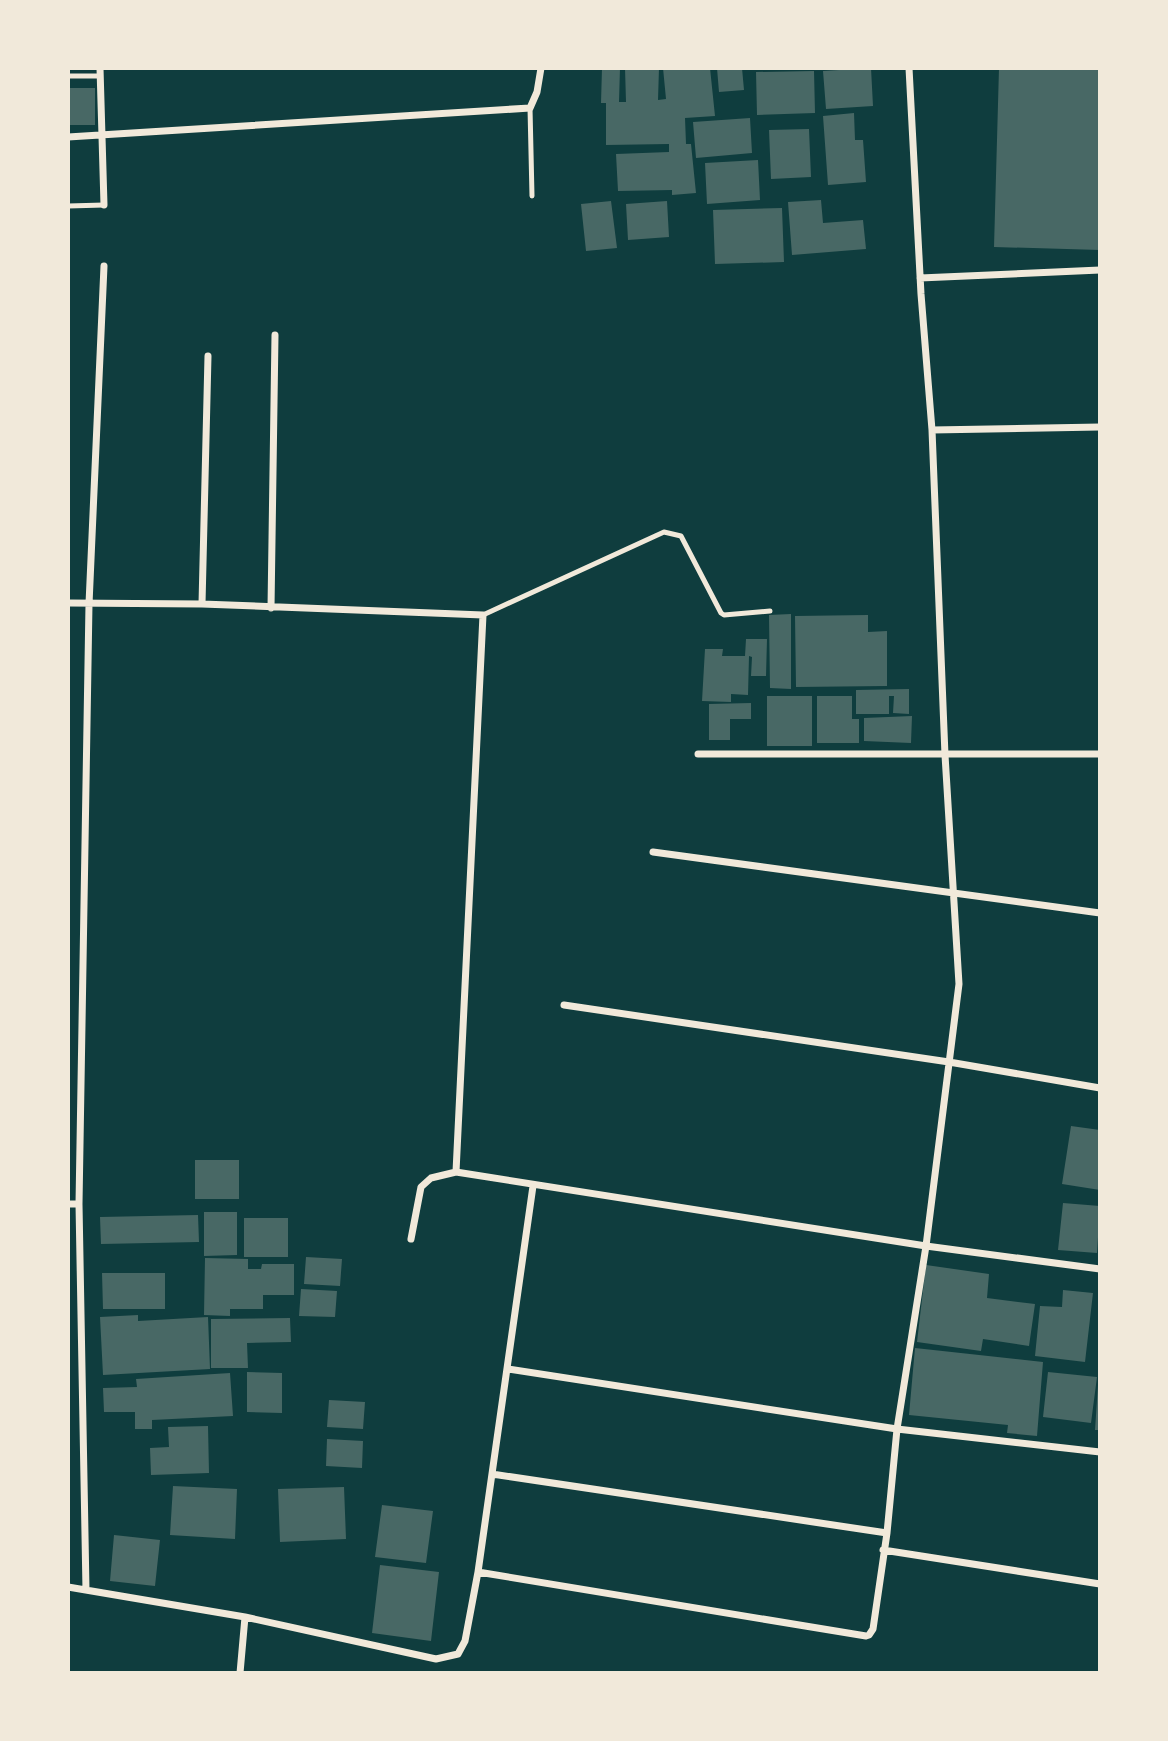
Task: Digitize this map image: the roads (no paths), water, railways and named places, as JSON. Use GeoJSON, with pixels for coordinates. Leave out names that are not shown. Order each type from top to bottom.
{"type":"FeatureCollection","features":[{"type":"Feature","properties":{"kind":"street"},"geometry":{"type":"LineString","coordinates":[[68,136],[530,108],[537,92],[541,68]]}},
{"type":"Feature","properties":{"kind":"street"},"geometry":{"type":"LineString","coordinates":[[478,1572],[866,1636],[873,1629],[887,1533],[897,1429],[926,1247],[959,984],[945,755],[932,430],[920,278],[909,68]]}},
{"type":"Feature","properties":{"kind":"street"},"geometry":{"type":"LineString","coordinates":[[100,72],[104,205]]}},
{"type":"Feature","properties":{"kind":"street"},"geometry":{"type":"LineString","coordinates":[[86,1590],[79,1204],[89,604],[104,266]]}},
{"type":"Feature","properties":{"kind":"street"},"geometry":{"type":"LineString","coordinates":[[920,278],[1100,270]]}},
{"type":"Feature","properties":{"kind":"street"},"geometry":{"type":"LineString","coordinates":[[271,608],[275,335]]}},
{"type":"Feature","properties":{"kind":"street"},"geometry":{"type":"LineString","coordinates":[[202,604],[208,356]]}},
{"type":"Feature","properties":{"kind":"street"},"geometry":{"type":"LineString","coordinates":[[932,430],[1100,427]]}},
{"type":"Feature","properties":{"kind":"street"},"geometry":{"type":"LineString","coordinates":[[68,603],[202,604],[483,615],[456,1172]]}},
{"type":"Feature","properties":{"kind":"street"},"geometry":{"type":"LineString","coordinates":[[698,754],[1100,754]]}},
{"type":"Feature","properties":{"kind":"street"},"geometry":{"type":"LineString","coordinates":[[653,852],[1100,913]]}},
{"type":"Feature","properties":{"kind":"street"},"geometry":{"type":"LineString","coordinates":[[564,1005],[949,1062],[1100,1088]]}},
{"type":"Feature","properties":{"kind":"street"},"geometry":{"type":"LineString","coordinates":[[411,1239],[421,1187],[431,1178],[456,1172],[926,1247],[1100,1269]]}},
{"type":"Feature","properties":{"kind":"street"},"geometry":{"type":"LineString","coordinates":[[68,1587],[245,1617],[436,1660],[458,1654],[465,1641],[478,1572],[533,1186]]}},
{"type":"Feature","properties":{"kind":"street"},"geometry":{"type":"LineString","coordinates":[[68,1203],[79,1204]]}},
{"type":"Feature","properties":{"kind":"street"},"geometry":{"type":"LineString","coordinates":[[508,1369],[897,1429],[1100,1452]]}},
{"type":"Feature","properties":{"kind":"street"},"geometry":{"type":"LineString","coordinates":[[492,1474],[887,1533]]}},
{"type":"Feature","properties":{"kind":"street"},"geometry":{"type":"LineString","coordinates":[[883,1550],[1100,1584]]}},
{"type":"Feature","properties":{"kind":"street"},"geometry":{"type":"LineString","coordinates":[[240,1673],[245,1617]]}},
{"type":"Feature","properties":{"kind":"lane"},"geometry":{"type":"LineString","coordinates":[[68,76],[100,72]]}},
{"type":"Feature","properties":{"kind":"lane"},"geometry":{"type":"LineString","coordinates":[[530,108],[532,196]]}},
{"type":"Feature","properties":{"kind":"lane"},"geometry":{"type":"LineString","coordinates":[[68,206],[104,205]]}},
{"type":"Feature","properties":{"kind":"lane"},"geometry":{"type":"LineString","coordinates":[[483,615],[664,531],[681,536],[721,614],[770,611]]}}]}
